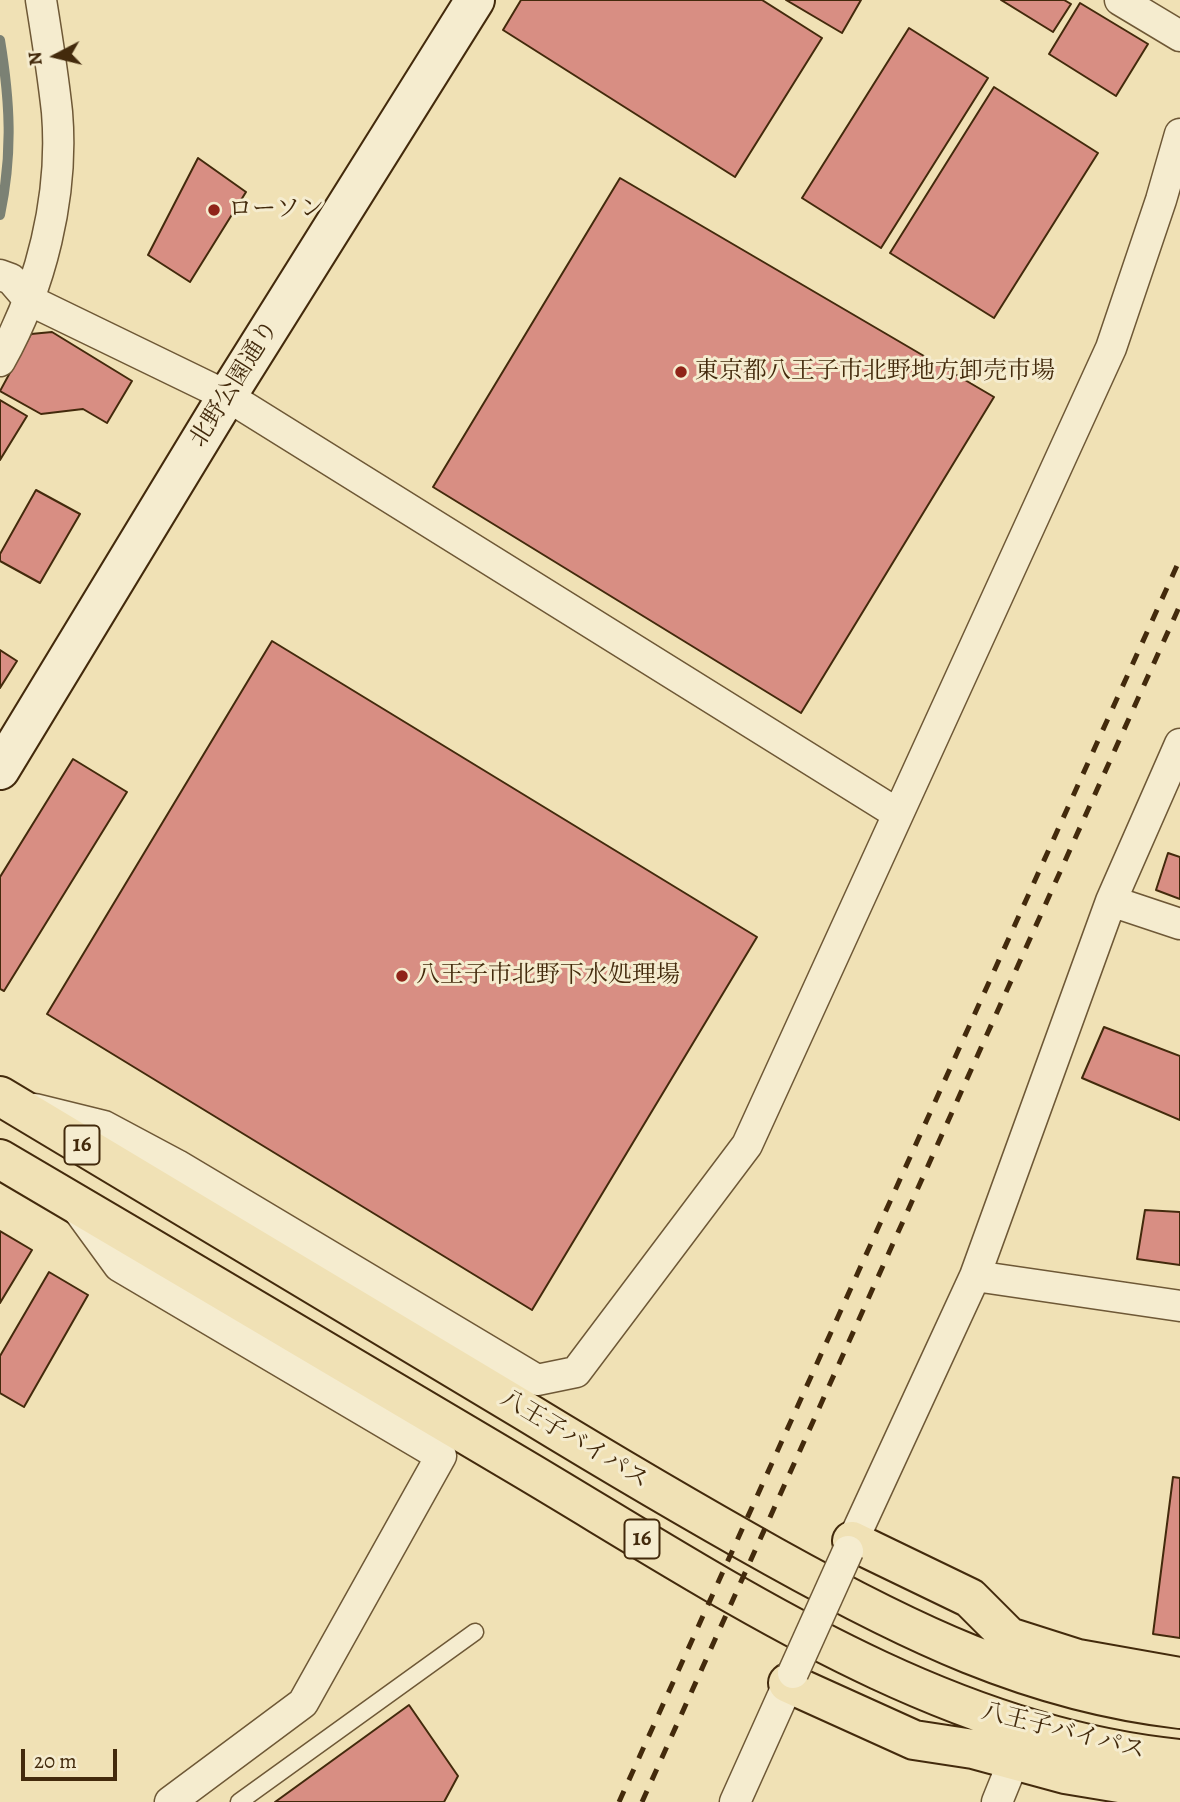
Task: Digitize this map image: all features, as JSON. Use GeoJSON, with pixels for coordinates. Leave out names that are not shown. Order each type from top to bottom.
{"type":"FeatureCollection","features":[{"type":"Feature","properties":{"kind":"highway","name":"八王子バイパス"},"geometry":{"type":"LineString","coordinates":[[7,1100],[673,1500],[868,1609],[958,1652],[1013,1672],[1070,1690],[1180,1709]]}},
{"type":"Feature","properties":{"kind":"highway","name":"八王子バイパス"},"geometry":{"type":"LineString","coordinates":[[0,1159],[647,1542],[844,1654],[942,1698],[1001,1719],[1065,1737],[1180,1759]]}},
{"type":"Feature","properties":{"kind":"highway"},"geometry":{"type":"LineString","coordinates":[[850,1546],[971,1598],[1009,1637],[1078,1659],[1180,1678]]}},
{"type":"Feature","properties":{"kind":"highway"},"geometry":{"type":"LineString","coordinates":[[791,1678],[914,1740],[973,1749],[1065,1774],[1180,1793]]}},
{"type":"Feature","properties":{"kind":"street"},"geometry":{"type":"LineString","coordinates":[[0,361],[13,285],[46,239],[55,184],[57,114],[41,0]]}},
{"type":"Feature","properties":{"kind":"street","name":"北野公園通り"},"geometry":{"type":"LineString","coordinates":[[0,770],[227,396],[475,0]]}},
{"type":"Feature","properties":{"kind":"street"},"geometry":{"type":"LineString","coordinates":[[1120,0],[1180,36]]}},
{"type":"Feature","properties":{"kind":"street"},"geometry":{"type":"LineString","coordinates":[[7,1100],[104,1126],[177,1165],[537,1380],[576,1372],[747,1145],[1111,348],[1161,200],[1180,134]]}},
{"type":"Feature","properties":{"kind":"street"},"geometry":{"type":"LineString","coordinates":[[13,285],[227,396],[898,814]]}},
{"type":"Feature","properties":{"kind":"street"},"geometry":{"type":"LineString","coordinates":[[735,1802],[975,1276],[1111,901],[1180,744]]}},
{"type":"Feature","properties":{"kind":"street"},"geometry":{"type":"LineString","coordinates":[[1111,901],[1180,924]]}},
{"type":"Feature","properties":{"kind":"street"},"geometry":{"type":"LineString","coordinates":[[72,1202],[119,1266],[441,1456],[303,1703],[170,1802]]}},
{"type":"Feature","properties":{"kind":"street"},"geometry":{"type":"LineString","coordinates":[[975,1276],[1180,1306]]}},
{"type":"Feature","properties":{"kind":"street"},"geometry":{"type":"LineString","coordinates":[[997,1802],[1014,1760]]}},
{"type":"Feature","properties":{"kind":"lane"},"geometry":{"type":"LineString","coordinates":[[239,1802],[475,1632]]}},
{"type":"Feature","properties":{"kind":"building"},"geometry":{"type":"Polygon","coordinates":[[[521,0],[762,0],[822,38],[735,177],[503,30],[521,0]]]}},
{"type":"Feature","properties":{"kind":"building"},"geometry":{"type":"Polygon","coordinates":[[[786,0],[861,0],[842,33],[786,0]]]}},
{"type":"Feature","properties":{"kind":"building"},"geometry":{"type":"Polygon","coordinates":[[[1001,0],[1064,0],[1071,4],[1053,32],[1001,0]]]}},
{"type":"Feature","properties":{"kind":"building"},"geometry":{"type":"Polygon","coordinates":[[[1080,3],[1148,44],[1116,96],[1049,54],[1080,3]]]}},
{"type":"Feature","properties":{"kind":"building"},"geometry":{"type":"Polygon","coordinates":[[[909,28],[988,78],[881,248],[802,198],[909,28]]]}},
{"type":"Feature","properties":{"kind":"building"},"geometry":{"type":"Polygon","coordinates":[[[994,87],[1098,153],[994,318],[890,253],[994,87]]]}},
{"type":"Feature","properties":{"kind":"building"},"geometry":{"type":"Polygon","coordinates":[[[198,158],[246,192],[190,282],[148,255],[198,158]]]}},
{"type":"Feature","properties":{"kind":"building"},"geometry":{"type":"Polygon","coordinates":[[[620,178],[994,397],[801,713],[433,487],[620,178]]]}},
{"type":"Feature","properties":{"kind":"building"},"geometry":{"type":"Polygon","coordinates":[[[52,332],[132,381],[107,423],[83,409],[41,414],[0,391],[31,334],[52,332]]]}},
{"type":"Feature","properties":{"kind":"building"},"geometry":{"type":"Polygon","coordinates":[[[0,400],[27,416],[0,460],[0,400]]]}},
{"type":"Feature","properties":{"kind":"building"},"geometry":{"type":"Polygon","coordinates":[[[36,490],[80,514],[40,583],[0,561],[0,554],[36,490]]]}},
{"type":"Feature","properties":{"kind":"building","name":"八王子市北野下水処理場"},"geometry":{"type":"Polygon","coordinates":[[[272,641],[757,937],[532,1310],[47,1014],[272,641]]]}},
{"type":"Feature","properties":{"kind":"building"},"geometry":{"type":"Polygon","coordinates":[[[0,650],[17,661],[0,688],[0,650]]]}},
{"type":"Feature","properties":{"kind":"building"},"geometry":{"type":"Polygon","coordinates":[[[73,759],[127,792],[4,991],[0,989],[0,877],[73,759]]]}},
{"type":"Feature","properties":{"kind":"building"},"geometry":{"type":"Polygon","coordinates":[[[1168,853],[1180,857],[1180,899],[1156,890],[1168,853]]]}},
{"type":"Feature","properties":{"kind":"building"},"geometry":{"type":"Polygon","coordinates":[[[1104,1027],[1180,1056],[1180,1120],[1082,1078],[1104,1027]]]}},
{"type":"Feature","properties":{"kind":"building"},"geometry":{"type":"Polygon","coordinates":[[[1145,1210],[1180,1212],[1180,1265],[1137,1259],[1145,1210]]]}},
{"type":"Feature","properties":{"kind":"building"},"geometry":{"type":"Polygon","coordinates":[[[0,1231],[32,1250],[0,1303],[0,1231]]]}},
{"type":"Feature","properties":{"kind":"building"},"geometry":{"type":"Polygon","coordinates":[[[49,1272],[88,1295],[24,1407],[0,1393],[0,1356],[49,1272]]]}},
{"type":"Feature","properties":{"kind":"building"},"geometry":{"type":"Polygon","coordinates":[[[1173,1477],[1180,1478],[1180,1638],[1153,1634],[1173,1477]]]}},
{"type":"Feature","properties":{"kind":"building"},"geometry":{"type":"Polygon","coordinates":[[[409,1705],[458,1776],[444,1802],[275,1802],[409,1705]]]}},
{"type":"Feature","properties":{"kind":"waterway"},"geometry":{"type":"LineString","coordinates":[[0,40],[9,127],[7,170],[0,215]]}},
{"type":"Feature","properties":{"kind":"railway"},"geometry":{"type":"LineString","coordinates":[[619,1802],[1180,559]]}},
{"type":"Feature","properties":{"kind":"railway"},"geometry":{"type":"LineString","coordinates":[[642,1802],[1180,605]]}},
{"type":"Feature","properties":{"kind":"place","name":"ローソン"},"geometry":{"type":"Point","coordinates":[214,210]}},
{"type":"Feature","properties":{"kind":"place","name":"東京都八王子市北野地方卸売市場"},"geometry":{"type":"Point","coordinates":[681,372]}},
{"type":"Feature","properties":{"kind":"place","name":"八王子市北野下水処理場"},"geometry":{"type":"Point","coordinates":[402,976]}}]}
